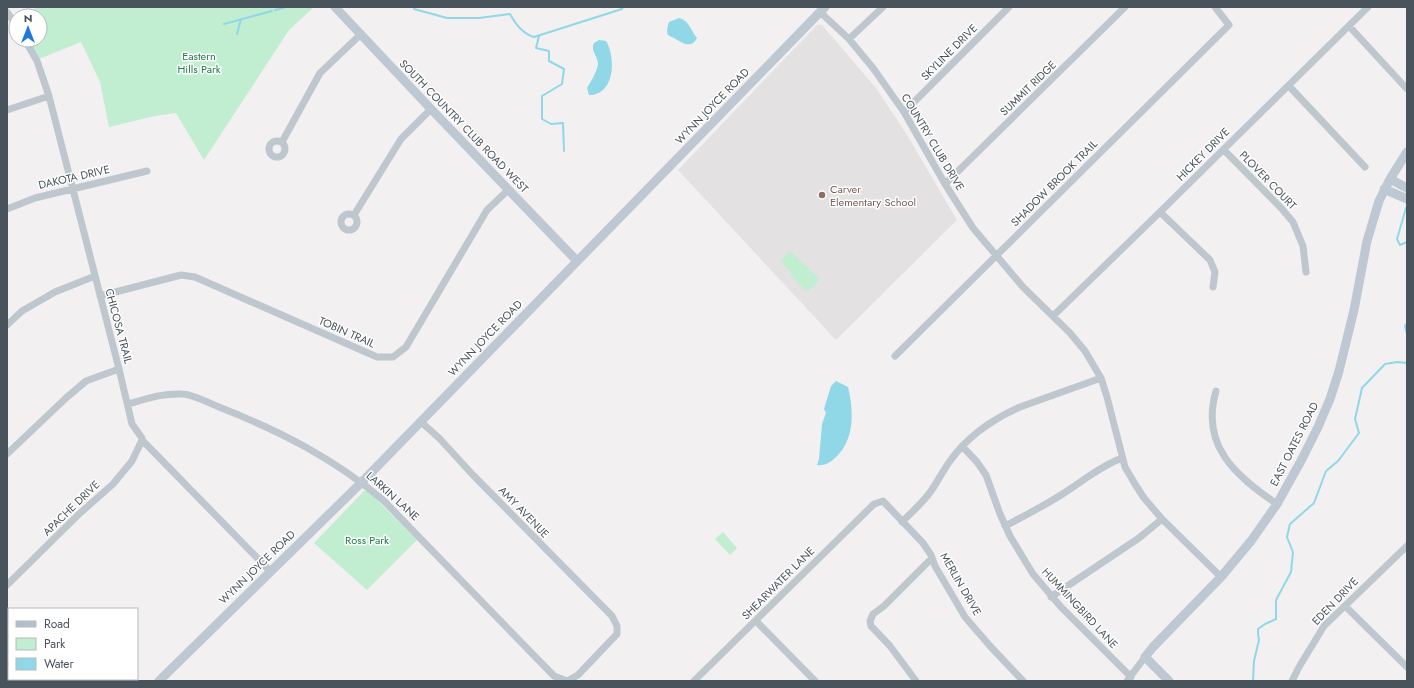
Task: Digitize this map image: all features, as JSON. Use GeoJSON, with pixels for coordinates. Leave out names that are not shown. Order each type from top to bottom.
{"type":"FeatureCollection","features":[{"type":"Feature","properties":{"kind":"street","name":"SOUTH COUNTRY CLUB ROAD WEST"},"geometry":{"type":"LineString","coordinates":[[335,7],[577,261]]}},
{"type":"Feature","properties":{"kind":"street"},"geometry":{"type":"LineString","coordinates":[[849,39],[883,7]]}},
{"type":"Feature","properties":{"kind":"street","name":"SKYLINE DRIVE"},"geometry":{"type":"LineString","coordinates":[[904,112],[1009,7]]}},
{"type":"Feature","properties":{"kind":"street","name":"SUMMIT RIDGE"},"geometry":{"type":"LineString","coordinates":[[945,184],[1125,7]]}},
{"type":"Feature","properties":{"kind":"street","name":"SHADOW BROOK TRAIL"},"geometry":{"type":"LineString","coordinates":[[895,356],[1229,25],[1215,7]]}},
{"type":"Feature","properties":{"kind":"street","name":"HICKEY DRIVE"},"geometry":{"type":"LineString","coordinates":[[1053,316],[1224,150],[1368,7]]}},
{"type":"Feature","properties":{"kind":"street","name":"COUNTRY CLUB DRIVE"},"geometry":{"type":"LineString","coordinates":[[823,9],[873,68],[904,112],[945,184],[973,228],[1023,287],[1070,333],[1085,351],[1101,378],[1122,458],[1125,467],[1135,484],[1144,498],[1162,520],[1221,577]]}},
{"type":"Feature","properties":{"kind":"street","name":"WYNN JOYCE ROAD"},"geometry":{"type":"LineString","coordinates":[[159,681],[362,482],[823,9]]}},
{"type":"Feature","properties":{"kind":"street"},"geometry":{"type":"LineString","coordinates":[[1349,26],[1407,89]]}},
{"type":"Feature","properties":{"kind":"street"},"geometry":{"type":"LineString","coordinates":[[282,142],[320,73],[361,34]]}},
{"type":"Feature","properties":{"kind":"street","name":"CHICOSA TRAIL"},"geometry":{"type":"LineString","coordinates":[[30,48],[37,61],[49,96],[132,424],[142,440],[270,571]]}},
{"type":"Feature","properties":{"kind":"street"},"geometry":{"type":"LineString","coordinates":[[1289,86],[1365,167]]}},
{"type":"Feature","properties":{"kind":"street"},"geometry":{"type":"LineString","coordinates":[[7,110],[49,96]]}},
{"type":"Feature","properties":{"kind":"street"},"geometry":{"type":"LineString","coordinates":[[354,215],[401,139],[431,109]]}},
{"type":"Feature","properties":{"kind":"street","name":"PLOVER COURT"},"geometry":{"type":"LineString","coordinates":[[1224,150],[1293,222],[1303,246],[1306,272]]}},
{"type":"Feature","properties":{"kind":"street","name":"EAST OATES ROAD"},"geometry":{"type":"LineString","coordinates":[[1129,679],[1153,646],[1221,577],[1251,540],[1277,504],[1302,460],[1330,399],[1349,332],[1367,241],[1379,201],[1384,189],[1407,152]]}},
{"type":"Feature","properties":{"kind":"street","name":"DAKOTA DRIVE"},"geometry":{"type":"LineString","coordinates":[[7,209],[34,198],[147,171]]}},
{"type":"Feature","properties":{"kind":"street"},"geometry":{"type":"LineString","coordinates":[[1390,179],[1407,188]]}},
{"type":"Feature","properties":{"kind":"street"},"geometry":{"type":"LineString","coordinates":[[1384,189],[1407,199]]}},
{"type":"Feature","properties":{"kind":"street","name":"TOBIN TRAIL"},"geometry":{"type":"LineString","coordinates":[[100,296],[181,275],[195,277],[377,357],[393,357],[406,347],[487,210],[508,190]]}},
{"type":"Feature","properties":{"kind":"street"},"geometry":{"type":"LineString","coordinates":[[1160,212],[1210,260],[1215,272],[1213,287]]}},
{"type":"Feature","properties":{"kind":"street"},"geometry":{"type":"LineString","coordinates":[[7,325],[22,311],[55,292],[95,276]]}},
{"type":"Feature","properties":{"kind":"street"},"geometry":{"type":"LineString","coordinates":[[7,454],[66,398],[86,382],[119,369]]}},
{"type":"Feature","properties":{"kind":"street"},"geometry":{"type":"LineString","coordinates":[[902,522],[928,495],[950,461],[962,446],[984,427],[1007,412],[1026,404],[1101,378]]}},
{"type":"Feature","properties":{"kind":"street"},"geometry":{"type":"LineString","coordinates":[[1216,390],[1212,405],[1212,413],[1217,442],[1222,454],[1241,478],[1277,504]]}},
{"type":"Feature","properties":{"kind":"street","name":"LARKIN LANE"},"geometry":{"type":"LineString","coordinates":[[128,404],[165,394],[184,394],[247,418],[300,443],[362,482],[383,500],[416,533],[554,676]]}},
{"type":"Feature","properties":{"kind":"street","name":"AMY AVENUE"},"geometry":{"type":"LineString","coordinates":[[421,422],[612,616],[617,626],[617,634],[578,675],[567,681],[554,676]]}},
{"type":"Feature","properties":{"kind":"street","name":"APACHE DRIVE"},"geometry":{"type":"LineString","coordinates":[[7,585],[78,515],[113,484],[132,461],[142,440]]}},
{"type":"Feature","properties":{"kind":"street","name":"HUMMINGBIRD LANE"},"geometry":{"type":"LineString","coordinates":[[962,446],[977,462],[989,480],[1005,526],[1024,560],[1051,596],[1118,665],[1129,679]]}},
{"type":"Feature","properties":{"kind":"street"},"geometry":{"type":"LineString","coordinates":[[1005,526],[1047,503],[1095,471],[1122,458]]}},
{"type":"Feature","properties":{"kind":"street","name":"MERLIN DRIVE"},"geometry":{"type":"LineString","coordinates":[[878,503],[883,501],[923,543],[946,586],[965,617],[1023,681]]}},
{"type":"Feature","properties":{"kind":"street","name":"SHEARWATER LANE"},"geometry":{"type":"LineString","coordinates":[[694,681],[874,504],[878,503]]}},
{"type":"Feature","properties":{"kind":"street"},"geometry":{"type":"LineString","coordinates":[[1051,596],[1139,538],[1162,520]]}},
{"type":"Feature","properties":{"kind":"street","name":"EDEN DRIVE"},"geometry":{"type":"LineString","coordinates":[[1292,681],[1299,666],[1324,626],[1407,546]]}},
{"type":"Feature","properties":{"kind":"street"},"geometry":{"type":"LineString","coordinates":[[916,681],[890,646],[871,626],[870,621],[873,614],[884,606],[932,558]]}},
{"type":"Feature","properties":{"kind":"street"},"geometry":{"type":"LineString","coordinates":[[1345,606],[1407,668]]}},
{"type":"Feature","properties":{"kind":"street"},"geometry":{"type":"LineString","coordinates":[[756,621],[811,680]]}},
{"type":"Feature","properties":{"kind":"street"},"geometry":{"type":"LineString","coordinates":[[1146,657],[1169,681]]}},
{"type":"Feature","properties":{"kind":"shaded area","name":"Carver Elementary School"},"geometry":{"type":"Polygon","coordinates":[[[817,25],[822,25],[876,88],[907,135],[957,220],[836,340],[678,170],[817,25]]]}},
{"type":"Feature","properties":{"kind":"shaded area"},"geometry":{"type":"Polygon","coordinates":[[[7,649],[8,680],[37,681],[7,681],[7,649]]]}},
{"type":"Feature","properties":{"kind":"green space","name":"Eastern Hills Park"},"geometry":{"type":"Polygon","coordinates":[[[314,7],[289,30],[204,160],[176,113],[155,116],[109,127],[100,82],[81,42],[39,59],[33,48],[48,48],[48,8],[36,8],[314,7]]]}},
{"type":"Feature","properties":{"kind":"green space"},"geometry":{"type":"Polygon","coordinates":[[[790,251],[820,279],[807,292],[790,275],[792,273],[780,261],[790,251]]]}},
{"type":"Feature","properties":{"kind":"green space","name":"Ross Park"},"geometry":{"type":"Polygon","coordinates":[[[364,491],[368,491],[417,540],[367,590],[314,543],[364,491]]]}},
{"type":"Feature","properties":{"kind":"green space"},"geometry":{"type":"Polygon","coordinates":[[[723,532],[737,548],[730,555],[715,539],[723,532]]]}},
{"type":"Feature","properties":{"kind":"water"},"geometry":{"type":"Polygon","coordinates":[[[679,18],[688,23],[697,38],[692,44],[683,43],[667,33],[669,22],[679,18]]]}},
{"type":"Feature","properties":{"kind":"water"},"geometry":{"type":"Polygon","coordinates":[[[599,40],[606,41],[609,48],[612,65],[611,74],[604,89],[598,93],[589,95],[587,88],[598,64],[593,46],[594,43],[599,40]]]}},
{"type":"Feature","properties":{"kind":"water"},"geometry":{"type":"Polygon","coordinates":[[[836,381],[848,387],[852,416],[849,435],[841,452],[834,459],[826,464],[817,465],[819,459],[822,424],[826,413],[824,409],[831,386],[836,381]]]}},
{"type":"Feature","properties":{"kind":"waterway"},"geometry":{"type":"LineString","coordinates":[[275,10],[286,7]]}},
{"type":"Feature","properties":{"kind":"waterway"},"geometry":{"type":"LineString","coordinates":[[414,9],[447,18],[479,18],[510,14],[526,34],[534,37],[622,9],[623,7]]}},
{"type":"Feature","properties":{"kind":"waterway"},"geometry":{"type":"LineString","coordinates":[[224,24],[272,11]]}},
{"type":"Feature","properties":{"kind":"waterway"},"geometry":{"type":"LineString","coordinates":[[237,34],[241,19]]}},
{"type":"Feature","properties":{"kind":"waterway"},"geometry":{"type":"LineString","coordinates":[[539,36],[536,48],[549,51],[549,61],[564,69],[562,84],[542,96],[542,119],[551,124],[563,123],[564,151]]}},
{"type":"Feature","properties":{"kind":"waterway"},"geometry":{"type":"LineString","coordinates":[[1406,208],[1397,239],[1400,245],[1407,242]]}},
{"type":"Feature","properties":{"kind":"waterway"},"geometry":{"type":"LineString","coordinates":[[1407,323],[1405,326],[1407,334]]}},
{"type":"Feature","properties":{"kind":"waterway"},"geometry":{"type":"LineString","coordinates":[[1253,681],[1254,661],[1259,640],[1258,629],[1276,619],[1276,600],[1291,572],[1293,552],[1287,537],[1290,524],[1314,503],[1326,471],[1338,461],[1359,433],[1355,419],[1362,388],[1385,364],[1397,362],[1407,363]]}},
{"type":"Feature","properties":{"kind":"place","name":"Carver Elementary School"},"geometry":{"type":"Point","coordinates":[822,195]}}]}
